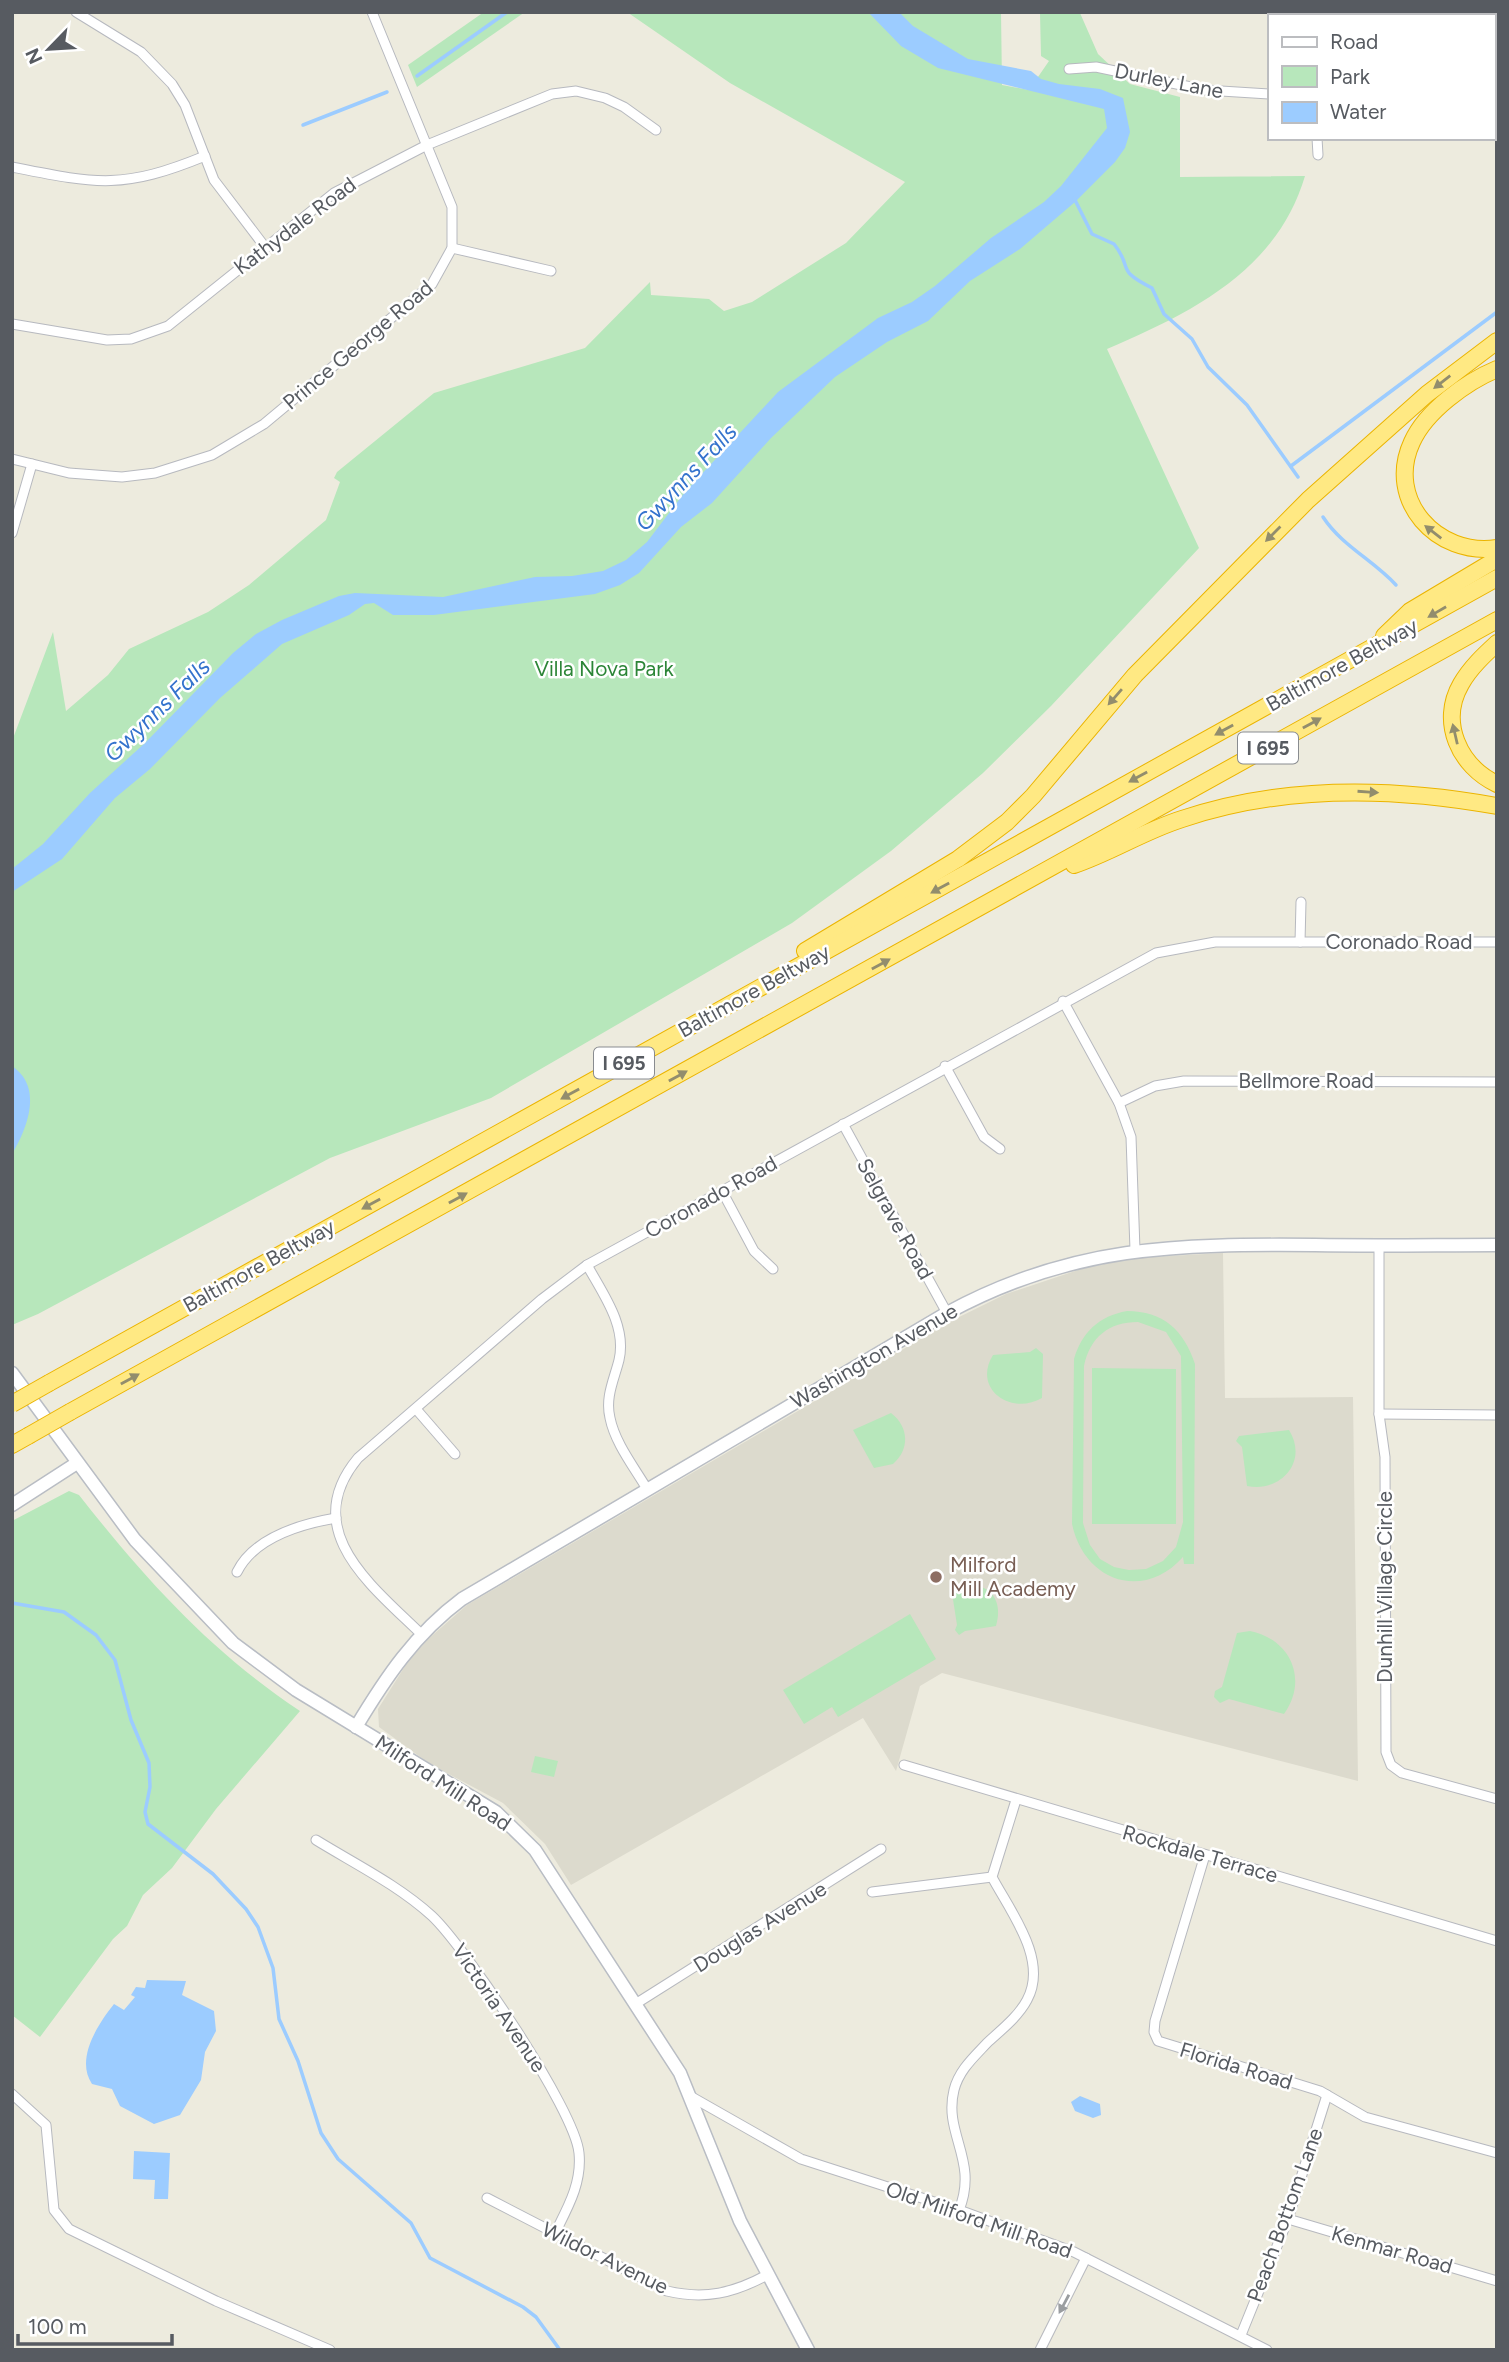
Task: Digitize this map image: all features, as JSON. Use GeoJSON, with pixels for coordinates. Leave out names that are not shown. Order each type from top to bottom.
{"type":"FeatureCollection","features":[{"type":"Feature","properties":{"kind":"highway"},"geometry":{"type":"LineString","coordinates":[[640,1054],[958,859],[1000,828],[1033,796],[1135,675],[1298,509],[1427,394],[1497,341]]}},
{"type":"Feature","properties":{"kind":"highway"},"geometry":{"type":"LineString","coordinates":[[1497,369],[1451,398],[1417,432],[1408,453],[1405,481],[1416,515],[1434,534],[1456,546],[1497,548]]}},
{"type":"Feature","properties":{"kind":"highway"},"geometry":{"type":"LineString","coordinates":[[1370,650],[1410,611],[1497,559]]}},
{"type":"Feature","properties":{"kind":"highway","name":"Baltimore Beltway"},"geometry":{"type":"LineString","coordinates":[[12,1404],[1497,578]]}},
{"type":"Feature","properties":{"kind":"highway","name":"Baltimore Beltway"},"geometry":{"type":"LineString","coordinates":[[12,1445],[1039,877],[1497,620]]}},
{"type":"Feature","properties":{"kind":"highway"},"geometry":{"type":"LineString","coordinates":[[1497,643],[1460,685],[1452,717],[1455,740],[1465,759],[1478,773],[1497,784]]}},
{"type":"Feature","properties":{"kind":"highway"},"geometry":{"type":"LineString","coordinates":[[1039,877],[1100,856],[1180,819],[1276,797],[1361,791],[1497,806]]}},
{"type":"Feature","properties":{"kind":"main road","name":"Washington Avenue"},"geometry":{"type":"LineString","coordinates":[[356,1727],[400,1657],[421,1633],[462,1599],[947,1313],[1031,1275],[1081,1259],[1135,1250],[1206,1245],[1497,1245]]}},
{"type":"Feature","properties":{"kind":"main road","name":"Milford Mill Road"},"geometry":{"type":"LineString","coordinates":[[12,1373],[135,1540],[224,1635],[267,1670],[496,1812],[516,1829],[555,1878],[668,2052],[690,2096],[740,2221],[808,2350]]}},
{"type":"Feature","properties":{"kind":"main road"},"geometry":{"type":"LineString","coordinates":[[12,1505],[77,1463]]}},
{"type":"Feature","properties":{"kind":"street"},"geometry":{"type":"LineString","coordinates":[[76,12],[141,52],[158,68],[185,105],[224,198],[265,247]]}},
{"type":"Feature","properties":{"kind":"street","name":"Prince George Road"},"geometry":{"type":"LineString","coordinates":[[12,459],[93,476],[155,473],[194,462],[239,441],[420,297],[432,284],[452,248],[452,207],[372,12]]}},
{"type":"Feature","properties":{"kind":"street","name":"Durley Lane"},"geometry":{"type":"LineString","coordinates":[[1069,68],[1096,67],[1205,90],[1268,94]]}},
{"type":"Feature","properties":{"kind":"street","name":"Kathydale Road"},"geometry":{"type":"LineString","coordinates":[[12,324],[79,338],[131,339],[168,326],[334,193],[426,145],[529,102],[576,91],[624,107],[656,130]]}},
{"type":"Feature","properties":{"kind":"street"},"geometry":{"type":"LineString","coordinates":[[1317,140],[1318,155]]}},
{"type":"Feature","properties":{"kind":"street"},"geometry":{"type":"LineString","coordinates":[[12,167],[106,183],[146,178],[205,156]]}},
{"type":"Feature","properties":{"kind":"street"},"geometry":{"type":"LineString","coordinates":[[452,248],[551,271]]}},
{"type":"Feature","properties":{"kind":"street"},"geometry":{"type":"LineString","coordinates":[[12,533],[32,464]]}},
{"type":"Feature","properties":{"kind":"street","name":"Coronado Road"},"geometry":{"type":"LineString","coordinates":[[1300,942],[1301,902]]}},
{"type":"Feature","properties":{"kind":"street","name":"Coronado Road"},"geometry":{"type":"LineString","coordinates":[[421,1633],[355,1567],[342,1544],[336,1518],[340,1490],[350,1468],[542,1299],[587,1265],[1140,959],[1166,950],[1215,942],[1497,942]]}},
{"type":"Feature","properties":{"kind":"street"},"geometry":{"type":"LineString","coordinates":[[1063,1001],[1119,1103],[1131,1137],[1135,1250]]}},
{"type":"Feature","properties":{"kind":"street"},"geometry":{"type":"LineString","coordinates":[[946,1066],[984,1137],[1000,1149]]}},
{"type":"Feature","properties":{"kind":"street","name":"Bellmore Road"},"geometry":{"type":"LineString","coordinates":[[1119,1103],[1155,1086],[1184,1081],[1497,1082]]}},
{"type":"Feature","properties":{"kind":"street","name":"Selgrave Road"},"geometry":{"type":"LineString","coordinates":[[843,1124],[947,1313]]}},
{"type":"Feature","properties":{"kind":"street"},"geometry":{"type":"LineString","coordinates":[[722,1191],[754,1251],[773,1269]]}},
{"type":"Feature","properties":{"kind":"street","name":"Dunhill Village Circle"},"geometry":{"type":"LineString","coordinates":[[1379,1246],[1379,1414],[1385,1457],[1385,1728],[1388,1759],[1402,1773],[1497,1799]]}},
{"type":"Feature","properties":{"kind":"street"},"geometry":{"type":"LineString","coordinates":[[587,1265],[619,1327],[620,1349],[609,1395],[609,1416],[617,1436],[647,1489]]}},
{"type":"Feature","properties":{"kind":"street"},"geometry":{"type":"LineString","coordinates":[[416,1409],[455,1454]]}},
{"type":"Feature","properties":{"kind":"street"},"geometry":{"type":"LineString","coordinates":[[1379,1414],[1497,1415]]}},
{"type":"Feature","properties":{"kind":"street"},"geometry":{"type":"LineString","coordinates":[[237,1572],[246,1558],[282,1534],[306,1524],[336,1518]]}},
{"type":"Feature","properties":{"kind":"street","name":"Rockdale Terrace"},"geometry":{"type":"LineString","coordinates":[[904,1765],[1497,1941]]}},
{"type":"Feature","properties":{"kind":"street"},"geometry":{"type":"LineString","coordinates":[[959,2210],[967,2172],[951,2113],[954,2090],[971,2059],[1026,2002],[1032,1979],[1029,1948],[992,1877],[1016,1800]]}},
{"type":"Feature","properties":{"kind":"street","name":"Victoria Avenue"},"geometry":{"type":"LineString","coordinates":[[316,1840],[407,1896],[445,1930],[554,2091],[576,2136],[579,2164],[574,2193],[555,2233]]}},
{"type":"Feature","properties":{"kind":"street","name":"Douglas Avenue"},"geometry":{"type":"LineString","coordinates":[[637,2003],[881,1849]]}},
{"type":"Feature","properties":{"kind":"street","name":"Florida Road"},"geometry":{"type":"LineString","coordinates":[[1205,1855],[1155,2021],[1155,2037],[1162,2043],[1327,2095],[1365,2117],[1497,2153]]}},
{"type":"Feature","properties":{"kind":"street"},"geometry":{"type":"LineString","coordinates":[[872,1892],[992,1877]]}},
{"type":"Feature","properties":{"kind":"street"},"geometry":{"type":"LineString","coordinates":[[12,2094],[46,2125],[54,2210],[69,2229],[216,2301],[330,2350]]}},
{"type":"Feature","properties":{"kind":"street","name":"Peach Bottom Lane"},"geometry":{"type":"LineString","coordinates":[[1241,2335],[1288,2219],[1327,2095]]}},
{"type":"Feature","properties":{"kind":"street","name":"Old Milford Mill Road"},"geometry":{"type":"LineString","coordinates":[[690,2096],[801,2159],[959,2210],[1086,2258],[1267,2350]]}},
{"type":"Feature","properties":{"kind":"street","name":"Wildor Avenue"},"geometry":{"type":"LineString","coordinates":[[487,2198],[653,2285],[681,2294],[721,2294],[767,2274]]}},
{"type":"Feature","properties":{"kind":"street","name":"Kenmar Road"},"geometry":{"type":"LineString","coordinates":[[1288,2219],[1497,2281]]}},
{"type":"Feature","properties":{"kind":"street"},"geometry":{"type":"LineString","coordinates":[[1040,2350],[1086,2258]]}},
{"type":"Feature","properties":{"kind":"shaded area","name":"Milford Mill Academy"},"geometry":{"type":"Polygon","coordinates":[[[1223,1253],[1225,1398],[1353,1397],[1358,1781],[942,1673],[920,1686],[896,1771],[863,1718],[571,1885],[545,1844],[503,1803],[430,1764],[379,1727],[378,1709],[407,1663],[427,1640],[467,1605],[953,1320],[1006,1294],[1084,1268],[1135,1258],[1223,1253]]]}},
{"type":"Feature","properties":{"kind":"green space"},"geometry":{"type":"Polygon","coordinates":[[[484,12],[525,12],[417,87],[408,65],[484,12]]]}},
{"type":"Feature","properties":{"kind":"green space","name":"Villa Nova Park"},"geometry":{"type":"Polygon","coordinates":[[[627,12],[1001,12],[1002,85],[1029,90],[1049,61],[1041,56],[1040,13],[1080,13],[1098,54],[1130,84],[1180,97],[1180,177],[1305,176],[1292,209],[1274,238],[1252,263],[1227,285],[1169,320],[1107,349],[1199,548],[1051,706],[983,773],[891,851],[792,923],[491,1098],[330,1158],[38,1314],[12,1325],[12,741],[53,632],[66,711],[108,675],[129,649],[208,612],[249,585],[326,520],[340,482],[334,478],[337,472],[434,393],[585,348],[650,282],[651,295],[709,299],[724,311],[752,302],[846,243],[905,182],[730,83],[627,12]]]}},
{"type":"Feature","properties":{"kind":"green space"},"geometry":{"type":"Polygon","coordinates":[[[1140,1312],[1161,1319],[1185,1341],[1195,1364],[1194,1564],[1184,1564],[1183,1557],[1167,1571],[1150,1579],[1133,1581],[1117,1579],[1089,1560],[1079,1544],[1072,1524],[1074,1359],[1087,1333],[1100,1321],[1117,1313],[1140,1312]],[[1138,1322],[1110,1328],[1096,1339],[1084,1366],[1083,1523],[1090,1545],[1100,1559],[1114,1567],[1129,1570],[1146,1569],[1163,1561],[1176,1547],[1183,1522],[1181,1356],[1166,1332],[1138,1322]]]}},
{"type":"Feature","properties":{"kind":"green space"},"geometry":{"type":"Polygon","coordinates":[[[1036,1348],[1043,1354],[1042,1398],[1018,1404],[998,1396],[987,1379],[993,1355],[1030,1352],[1036,1348]]]}},
{"type":"Feature","properties":{"kind":"green space"},"geometry":{"type":"Polygon","coordinates":[[[1092,1368],[1176,1369],[1176,1524],[1092,1524],[1092,1368]]]}},
{"type":"Feature","properties":{"kind":"green space"},"geometry":{"type":"Polygon","coordinates":[[[891,1413],[904,1431],[905,1445],[893,1464],[874,1468],[853,1430],[891,1413]]]}},
{"type":"Feature","properties":{"kind":"green space"},"geometry":{"type":"Polygon","coordinates":[[[1289,1430],[1296,1453],[1288,1473],[1270,1485],[1247,1486],[1242,1447],[1236,1441],[1239,1436],[1289,1430]]]}},
{"type":"Feature","properties":{"kind":"green space"},"geometry":{"type":"Polygon","coordinates":[[[69,1491],[79,1495],[154,1585],[208,1639],[300,1711],[216,1809],[172,1868],[143,1895],[127,1926],[113,1939],[40,2037],[12,2015],[12,1521],[69,1491]]]}},
{"type":"Feature","properties":{"kind":"green space"},"geometry":{"type":"Polygon","coordinates":[[[975,1585],[988,1590],[996,1600],[996,1626],[965,1631],[959,1635],[955,1630],[957,1625],[952,1593],[975,1585]]]}},
{"type":"Feature","properties":{"kind":"green space"},"geometry":{"type":"Polygon","coordinates":[[[910,1614],[936,1659],[838,1717],[832,1707],[804,1724],[783,1690],[910,1614]]]}},
{"type":"Feature","properties":{"kind":"green space"},"geometry":{"type":"Polygon","coordinates":[[[1250,1631],[1276,1642],[1291,1662],[1295,1687],[1284,1714],[1229,1699],[1220,1703],[1214,1697],[1215,1691],[1222,1687],[1237,1633],[1250,1631]]]}},
{"type":"Feature","properties":{"kind":"green space"},"geometry":{"type":"Polygon","coordinates":[[[535,1756],[558,1761],[554,1777],[531,1772],[535,1756]]]}},
{"type":"Feature","properties":{"kind":"water","name":"Gwynns Falls"},"geometry":{"type":"Polygon","coordinates":[[[868,12],[899,12],[913,26],[968,59],[1031,71],[1041,79],[1100,89],[1123,98],[1130,132],[1125,148],[1115,162],[1075,202],[1020,249],[970,281],[928,321],[887,342],[835,377],[771,438],[712,503],[681,527],[639,573],[620,585],[595,594],[434,615],[393,615],[374,603],[365,604],[349,615],[282,644],[220,698],[150,769],[115,798],[62,859],[12,892],[12,869],[43,844],[90,793],[145,743],[233,653],[256,634],[339,596],[355,593],[443,597],[535,577],[572,576],[603,571],[626,560],[647,542],[685,492],[778,392],[878,318],[912,302],[935,286],[991,238],[1044,202],[1061,186],[1107,128],[1104,109],[938,68],[901,46],[868,12]]]}},
{"type":"Feature","properties":{"kind":"water"},"geometry":{"type":"Polygon","coordinates":[[[12,1066],[22,1075],[27,1085],[30,1108],[23,1132],[12,1154],[12,1066]]]}},
{"type":"Feature","properties":{"kind":"water"},"geometry":{"type":"Polygon","coordinates":[[[147,1980],[186,1981],[182,1995],[214,2011],[216,2031],[205,2052],[201,2080],[180,2115],[154,2124],[120,2106],[112,2089],[92,2084],[86,2064],[91,2042],[108,2012],[114,2004],[124,2010],[135,1997],[131,1995],[136,1987],[145,1988],[147,1980]]]}},
{"type":"Feature","properties":{"kind":"water"},"geometry":{"type":"Polygon","coordinates":[[[1080,2096],[1100,2104],[1101,2115],[1093,2118],[1075,2111],[1071,2102],[1080,2096]]]}},
{"type":"Feature","properties":{"kind":"water"},"geometry":{"type":"Polygon","coordinates":[[[134,2151],[170,2153],[168,2199],[154,2199],[155,2180],[133,2179],[134,2151]]]}},
{"type":"Feature","properties":{"kind":"waterway"},"geometry":{"type":"LineString","coordinates":[[417,76],[507,12]]}},
{"type":"Feature","properties":{"kind":"waterway"},"geometry":{"type":"LineString","coordinates":[[303,125],[387,92]]}},
{"type":"Feature","properties":{"kind":"waterway"},"geometry":{"type":"LineString","coordinates":[[1074,198],[1092,234],[1114,244],[1133,277],[1152,288],[1164,314],[1192,339],[1208,367],[1247,405],[1298,477]]}},
{"type":"Feature","properties":{"kind":"waterway"},"geometry":{"type":"LineString","coordinates":[[1291,466],[1497,312]]}},
{"type":"Feature","properties":{"kind":"waterway"},"geometry":{"type":"LineString","coordinates":[[1323,517],[1348,545],[1396,585]]}},
{"type":"Feature","properties":{"kind":"waterway"},"geometry":{"type":"LineString","coordinates":[[12,1603],[64,1612],[96,1635],[115,1660],[131,1720],[149,1763],[150,1787],[145,1812],[148,1824],[213,1874],[246,1909],[258,1927],[273,1968],[279,2019],[298,2061],[321,2133],[338,2159],[411,2223],[430,2258],[523,2307],[536,2317],[560,2350]]}},
{"type":"Feature","properties":{"kind":"place","name":"Milford Mill Academy"},"geometry":{"type":"Point","coordinates":[936,1577]}}]}
